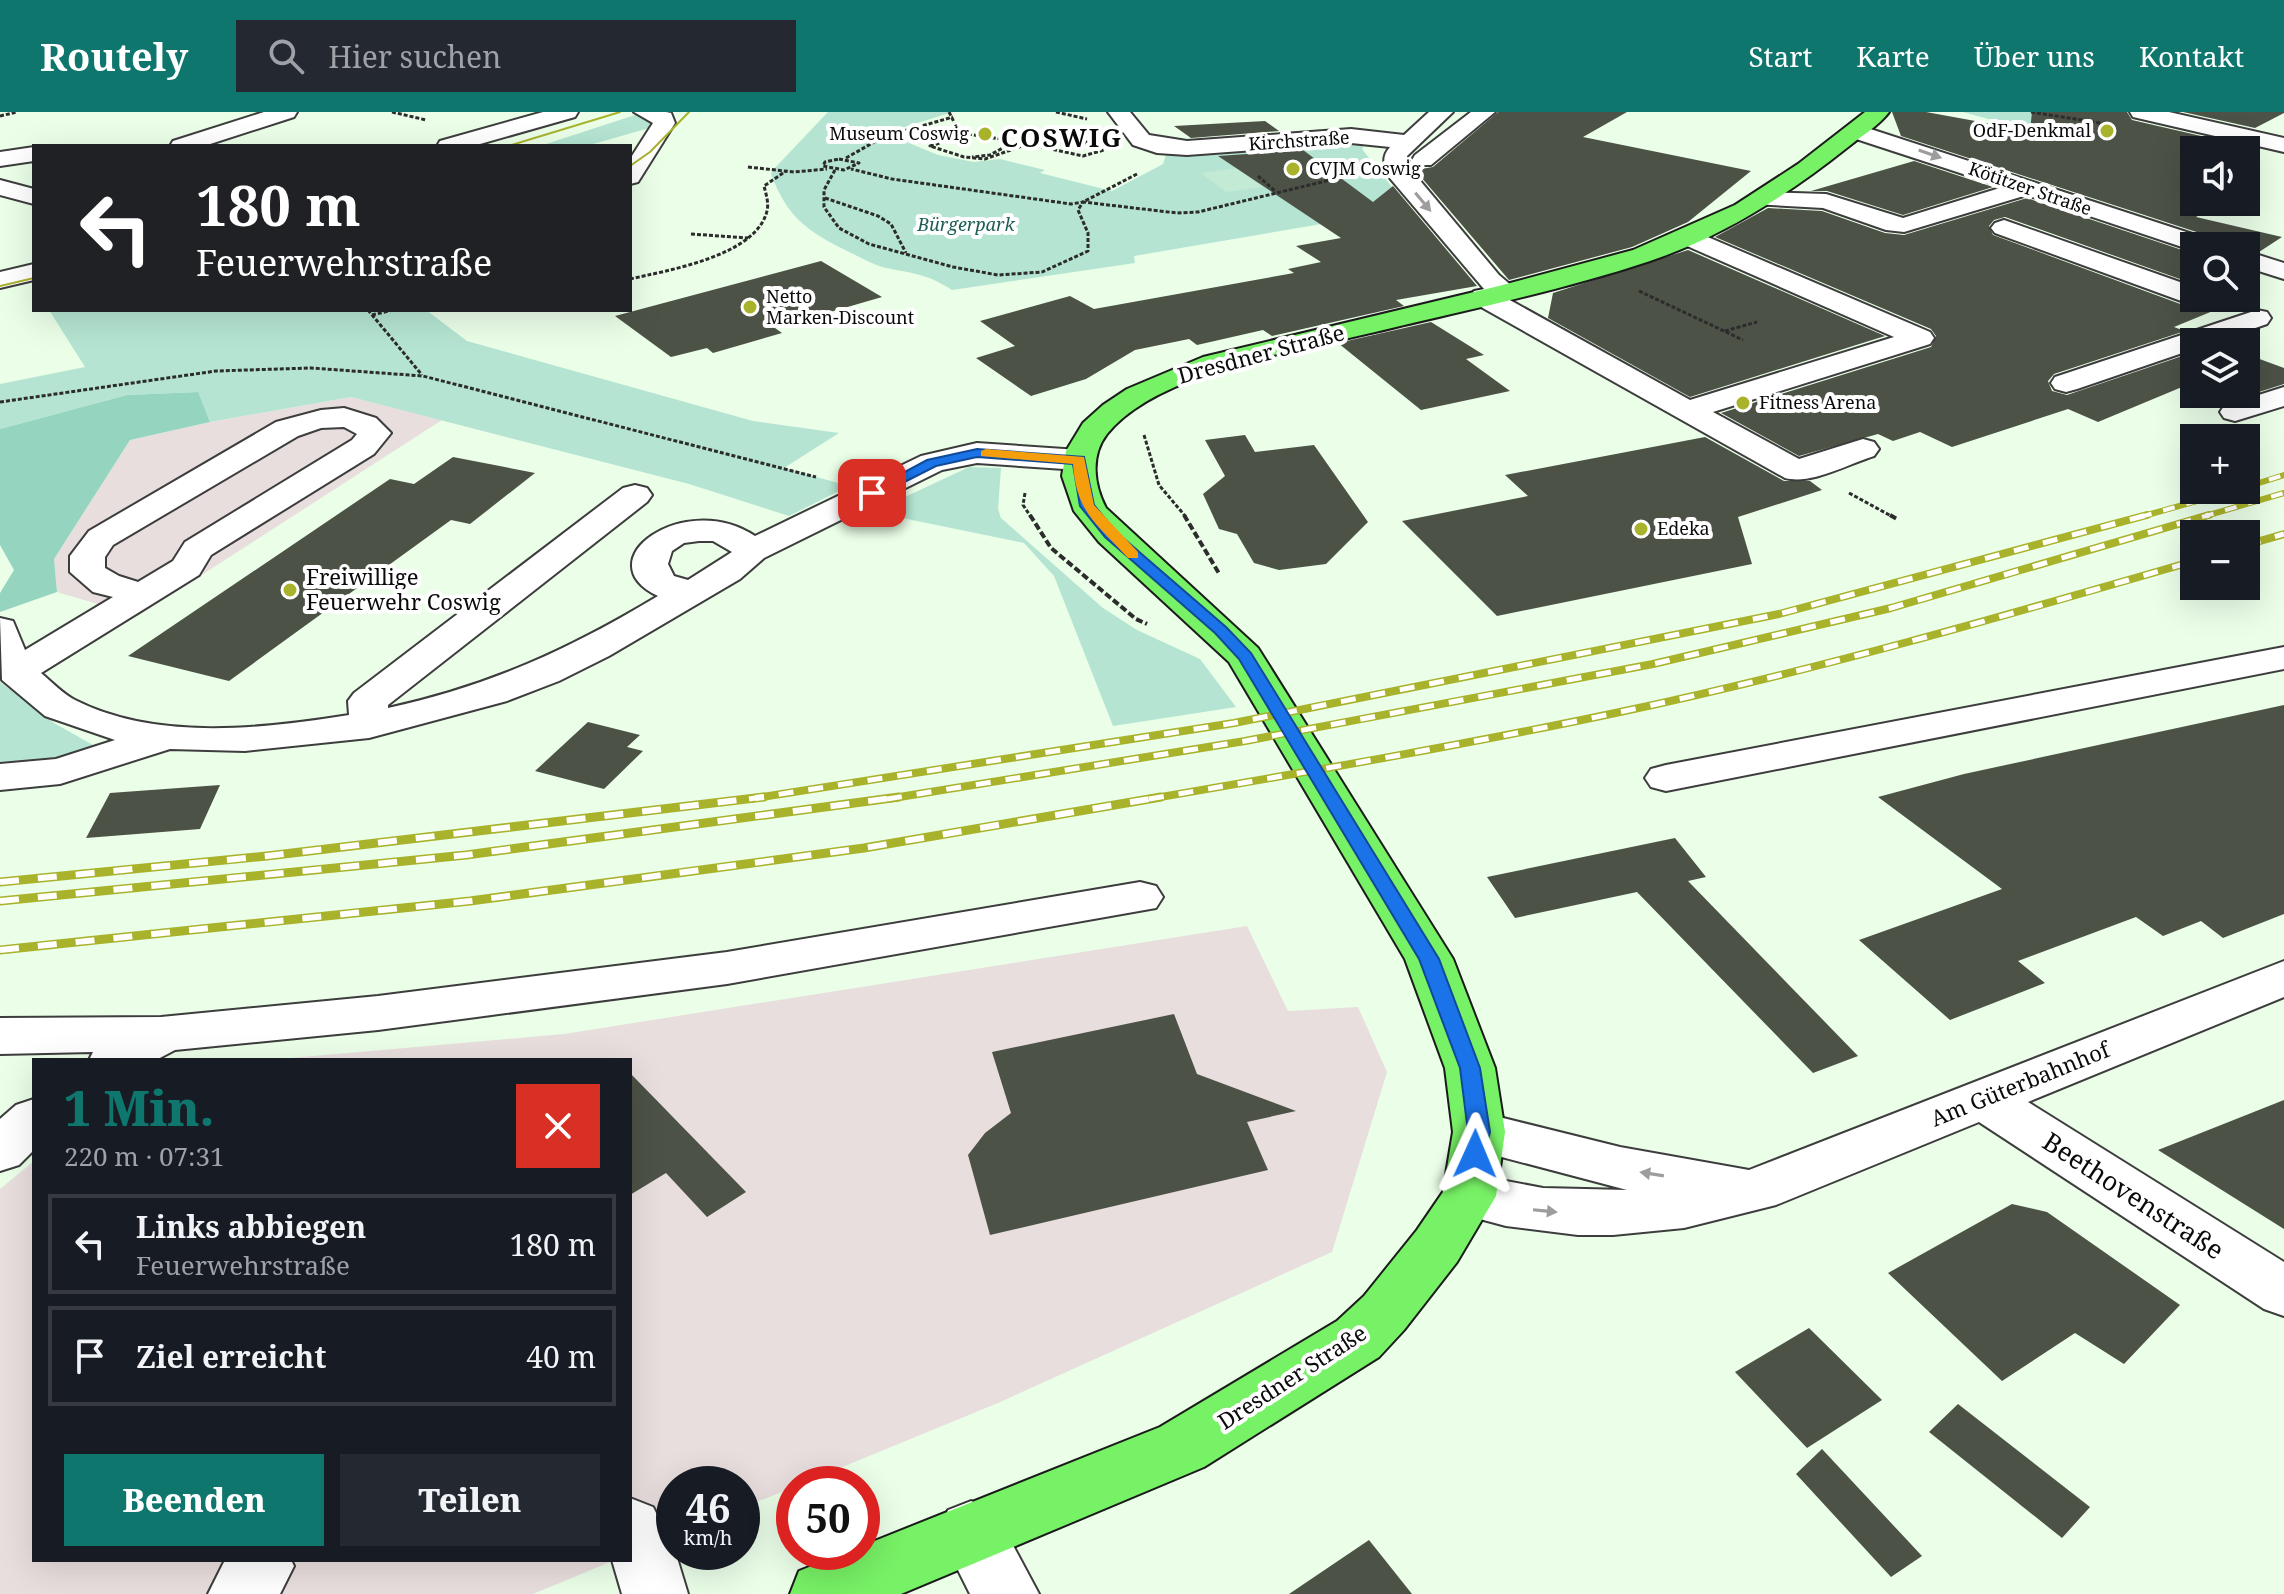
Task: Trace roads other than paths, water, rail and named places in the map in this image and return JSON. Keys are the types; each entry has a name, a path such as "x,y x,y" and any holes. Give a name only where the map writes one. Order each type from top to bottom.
{"main road":[{"name":"Dresdner Straße","path":"823,1594 1182,1447 1358,1339 1384,1313 1437,1246 1469,1196 1479,1132 1470,1068 1429,959 1245,656 1221,630 1110,534 1087,506 1079,460 1086,440 1113,410 1168,379 1213,363 1594,268 1687,237 1762,199 1878,112"}],"street":[{"path":"187,144 286,112"},
{"path":"486,119 510,112"},
{"path":"632,174 664,123 663,118 645,112"},
{"name":"Kirchstraße","path":"1119,112 1149,143 1187,148 1351,136 1407,142"},
{"path":"1442,112 1396,154 1398,171 1490,281 1495,294 1685,411 1796,471 1863,449"},
{"path":"1398,171 1484,112"},
{"path":"2141,112 2284,145"},
{"path":"455,144 562,113"},
{"name":"Kötitzer Straße","path":"1855,131 2180,238"},
{"path":"0,159 31,153"},
{"path":"1762,199 1826,201 1895,225 1904,225 2027,188"},
{"path":"2004,228 2180,291"},
{"path":"1685,411 1920,338 1687,237"},
{"path":"2260,263 2284,271"},
{"path":"0,280 32,272"},
{"path":"2066,383 2284,306"},
{"path":"2240,312 2257,318"},
{"path":"2235,412 2284,396"},
{"path":"16,672 143,595 187,568 197,549 363,447 375,433 365,422 344,417 316,419 287,429 101,538 87,556 88,572 106,584 143,595"},
{"path":"0,629 16,672 47,700 102,725 167,737 256,739 369,726 506,687 597,649 742,563 752,551 932,463 977,453 1079,460"},
{"path":"369,726 368,701 635,495"},
{"path":"692,591 665,587 655,578 649,560 653,548 666,538 688,531 714,531 734,535 752,551"},
{"path":"1666,778 2284,658"},
{"path":"0,777 60,771 167,737"},
{"path":"0,1036 166,1033 378,1013 727,968 1140,897"},
{"name":"Am Güterbahnhof","path":"1469,1196 1516,1208 1596,1216 1702,1205 1757,1190 2284,978"},
{"path":"118,1058 166,1033"},
{"name":"Beethovenstraße","path":"1983,1099 2284,1292"},
{"path":"0,1150 32,1121"},
{"path":"1479,1132 1620,1168 1757,1190"},
{"path":"632,1532 642,1549 655,1594"},
{"path":"971,1532 1006,1594"},
{"path":"241,1594 261,1566 259,1562"}],"tram line":[{"path":"515,144 620,112"},
{"path":"632,165 650,152 689,112"},
{"path":"0,286 32,278"}],"railway":[{"path":"2260,483 2284,475"},
{"path":"2202,517 2284,493"},
{"path":"2140,517 2186,504"},
{"path":"755,798 1234,723 1779,614 2147,515"},
{"path":"887,799 1245,741 1653,664 1891,608 2209,515"},
{"path":"2260,541 2284,534"},
{"path":"1149,799 1444,747 1693,696 1908,642 2180,565"},
{"path":"755,798 764,797"},
{"path":"0,901 466,855 899,797"},
{"path":"0,950 470,901 864,848 1161,797"},
{"path":"0,882 267,856 755,798"},
{"path":"749,799 755,798"}],"place":[{"name":"OdF-Denkmal","path":"2107,131"},
{"name":"Museum Coswig","path":"985,134"},
{"name":"CVJM Coswig","path":"1293,169"},
{"name":"Netto Marken-Discount","path":"750,307"},
{"name":"Fitness Arena","path":"1743,403"},
{"name":"Edeka","path":"1641,529"},
{"name":"Freiwillige Feuerwehr Coswig","path":"290,590"}],"district":[{"name":"COSWIG","path":"1062,138"}],"park label":[{"name":"Bürgerpark","path":"966,225"}]}
